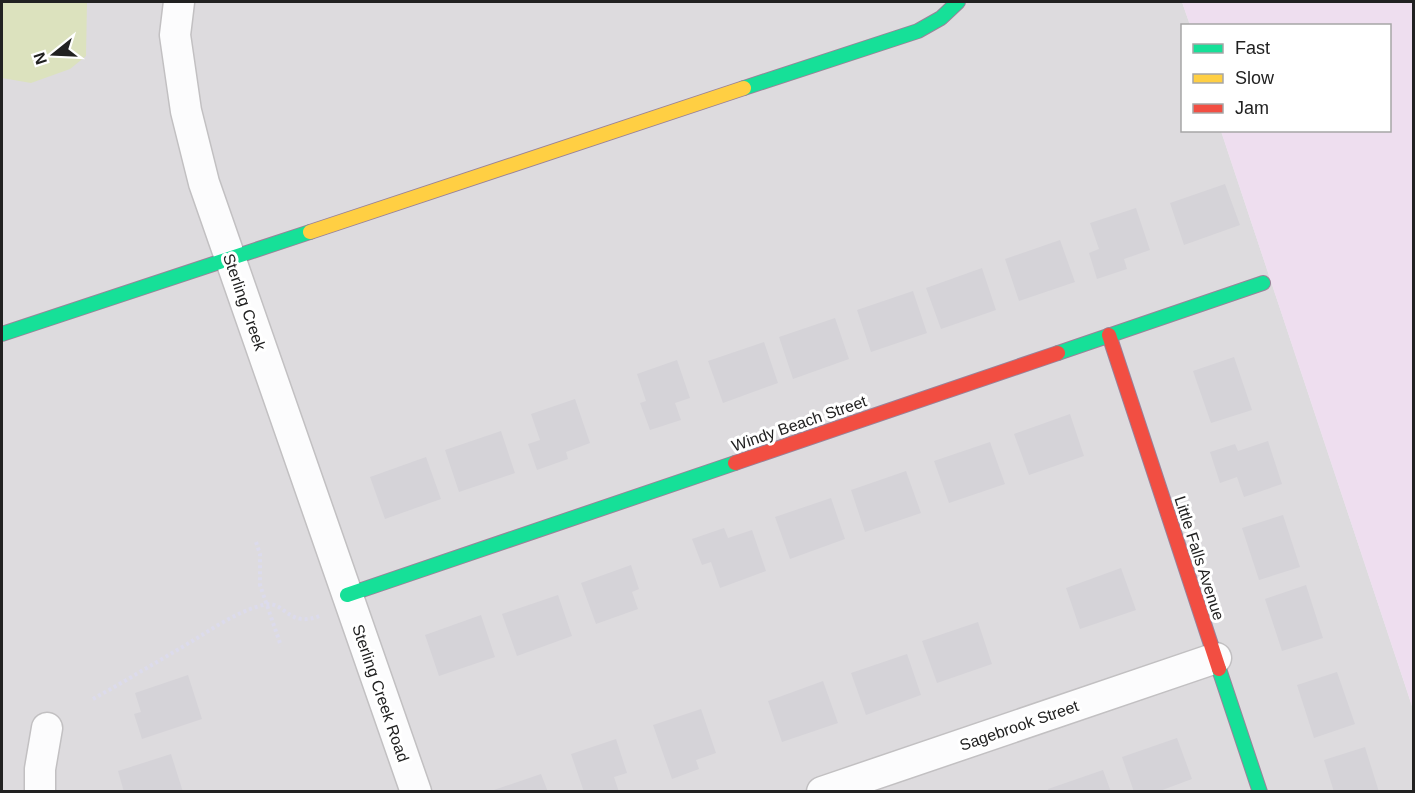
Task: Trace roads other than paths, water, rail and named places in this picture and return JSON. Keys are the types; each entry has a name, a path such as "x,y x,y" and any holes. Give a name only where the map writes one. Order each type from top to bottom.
{"street":[{"name":"Sterling Creek","path":"179,2 175,35 186,111 204,183 347,595"},
{"path":"2,334 918,31 941,18 957,2"},
{"name":"Windy Beach Street","path":"347,595 1263,283"},
{"name":"Little Falls Avenue","path":"1110,334 1260,792"},
{"name":"Sterling Creek Road","path":"347,595 416,792"},
{"name":"Sagebrook Street","path":"822,792 1216,658"},
{"path":"40,792 40,769 47,728"}]}
